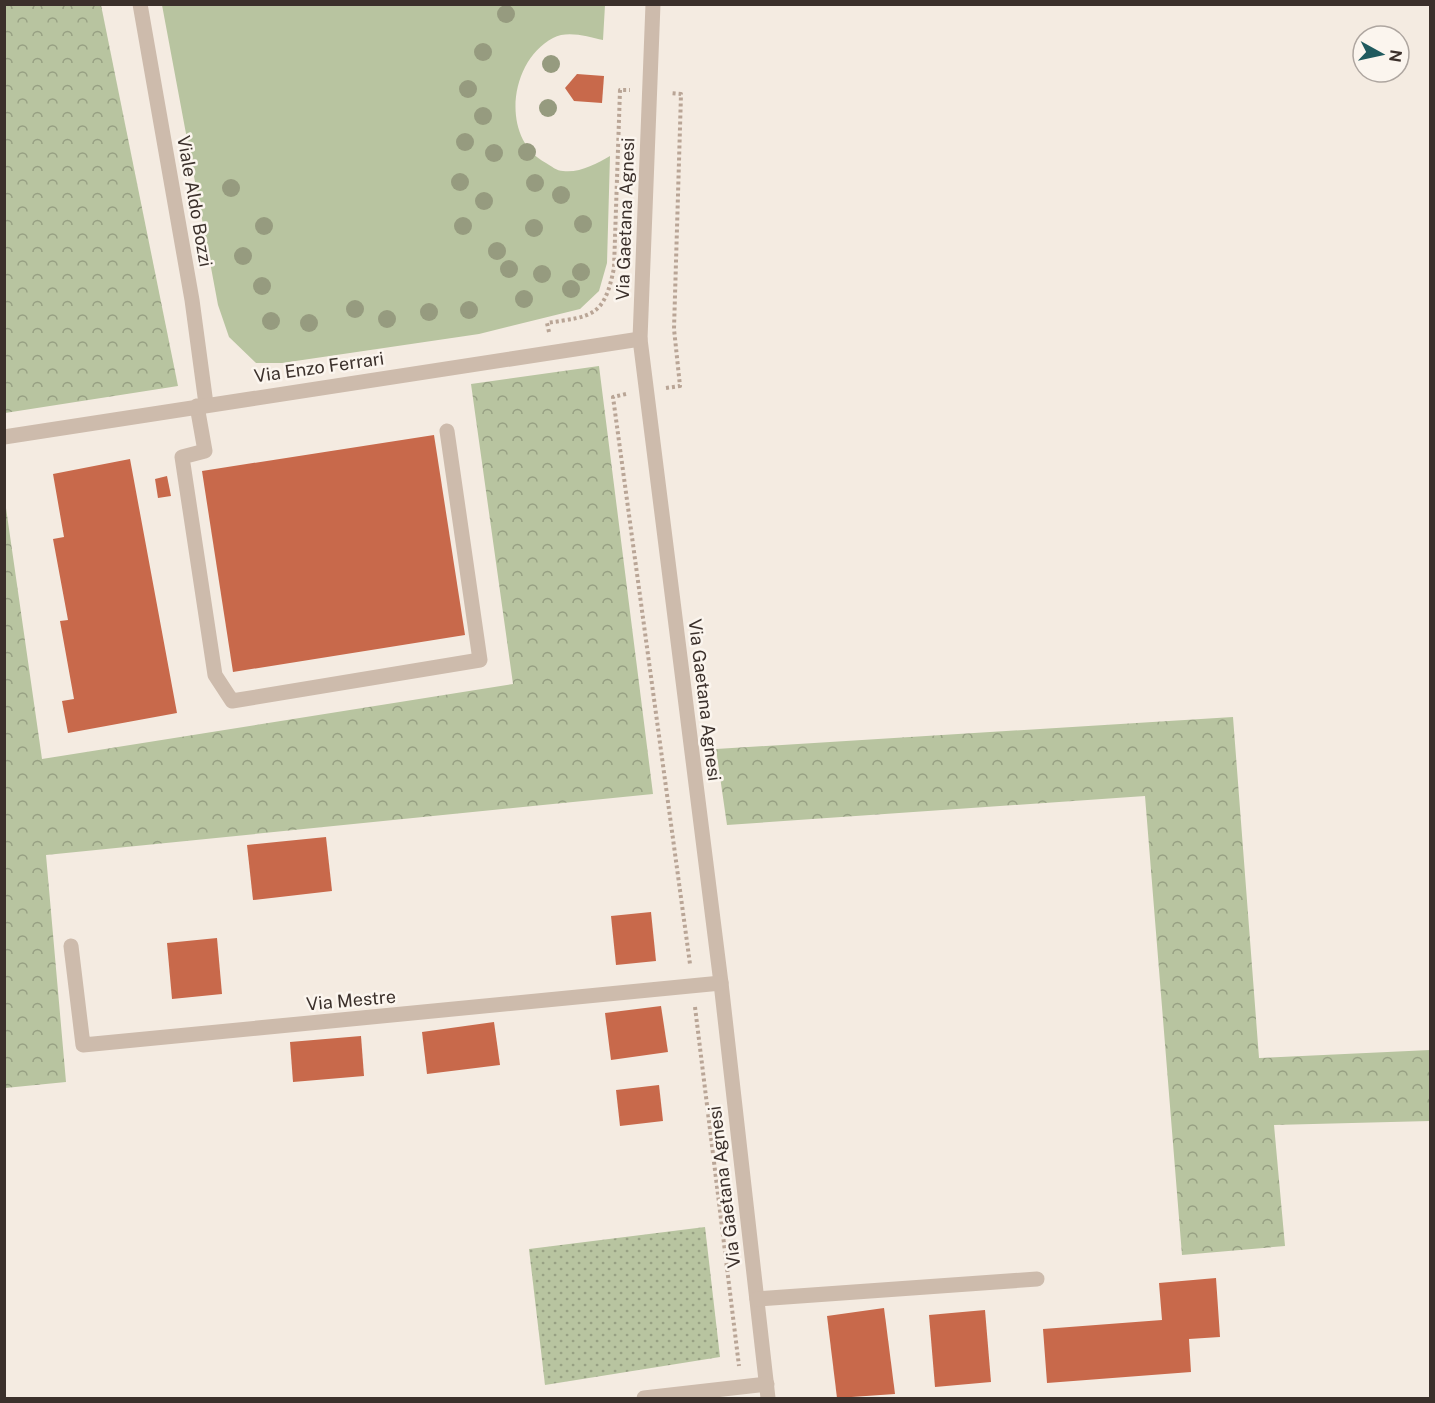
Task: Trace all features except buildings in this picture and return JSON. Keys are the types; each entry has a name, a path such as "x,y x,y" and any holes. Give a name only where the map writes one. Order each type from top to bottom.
{"street":[{"name":"Viale Aldo Bozzi","path":"140,4 192,300 205,451 182,457 215,675 232,701 480,660 447,431"},
{"name":"Via Gaetana Agnesi","path":"653,4 640,339 721,983 768,1391"},
{"name":"Via Enzo Ferrari","path":"4,437 640,339"},
{"name":"Via Mestre","path":"71,946 83,1045 721,983"},
{"path":"757,1299 1036,1278"},
{"path":"644,1398 768,1391"}],"path":[{"path":"551,352 548,323 588,317 608,297 614,268 620,90"}],"green space":[{"path":"5,4 101,5 178,386 5,413"},
{"path":"162,5 605,5 603,40 571,34 553,38 538,49 527,64 519,81 516,100 516,119 522,137 531,152 554,168 561,171 576,171 610,156 607,263 599,291 580,309 479,334 282,363 256,363 229,337 218,305"},
{"path":"599,366 653,794 46,855 66,1082 5,1088 5,501 42,759 513,684 471,384"},
{"path":"1233,717 1259,1058 1430,1050 1430,1121 1274,1125 1285,1246 1182,1255 1145,796 727,825 716,749"},
{"path":"705,1227 720,1357 545,1385 529,1249"}]}
